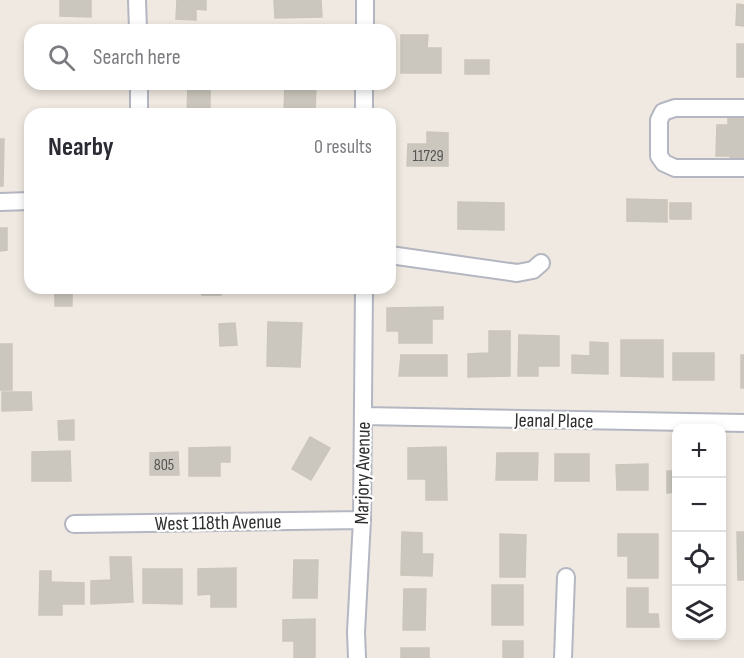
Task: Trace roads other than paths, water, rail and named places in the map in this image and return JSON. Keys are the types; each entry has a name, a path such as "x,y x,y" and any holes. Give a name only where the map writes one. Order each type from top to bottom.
{"street":[{"path":"137,0 138,24"},
{"path":"365,0 365,24"},
{"path":"139,90 139,108"},
{"path":"364,90 364,108"},
{"path":"744,108 675,108 663,112 658,120 659,156 664,163 675,168 744,168"},
{"path":"0,202 24,201"},
{"path":"396,256 517,273 533,270 541,263"},
{"name":"Marjory Avenue","path":"357,658 356,632 362,520 364,294"},
{"name":"Jeanal Place","path":"363,416 744,423"},
{"name":"West 118th Avenue","path":"74,524 362,520"},
{"path":"562,658 566,577"}]}
